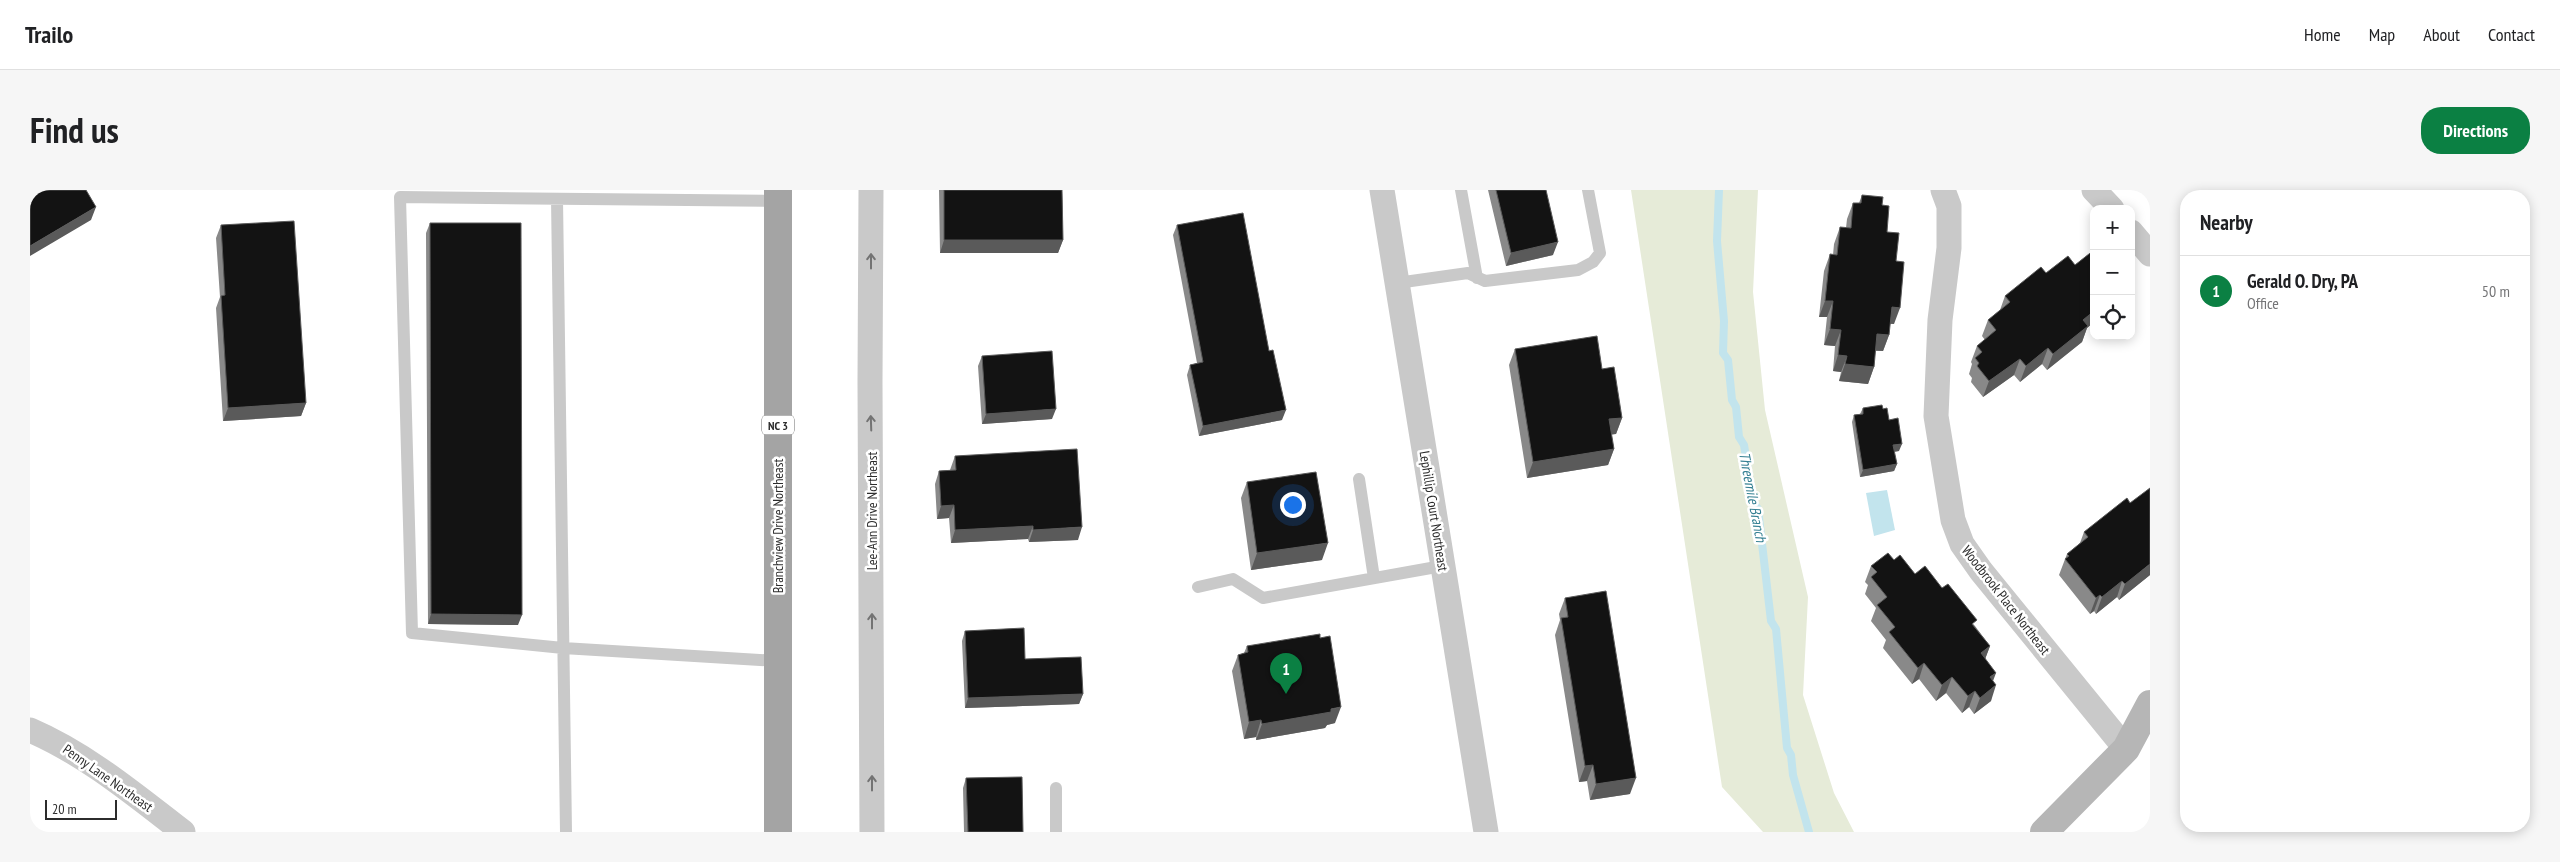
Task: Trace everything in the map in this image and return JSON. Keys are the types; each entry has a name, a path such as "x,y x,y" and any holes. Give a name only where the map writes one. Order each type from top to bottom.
{"main road":[{"name":"Branchview Drive Northeast","path":"778,196 778,832"},
{"path":"2044,832 2138,743 2150,704"}],"street":[{"name":"Lee-Ann Drive Northeast","path":"871,190 872,832"},
{"name":"Lephillip Court Northeast","path":"1382,190 1486,832"},
{"name":"Woodbrook Place Northeast","path":"1943,190 1949,206 1949,248 1940,320 1936,416 1953,520 1962,544 1981,570 2138,743"},
{"path":"2094,190 2108,205"},
{"path":"2135,237 2150,254"},
{"name":"Penny Lane Northeast","path":"30,730 60,745 134,794 183,832"}],"lane":[{"path":"1461,190 1477,278"},
{"path":"1397,283 1468,273 1485,281 1568,271 1594,262 1600,252 1588,190"},
{"path":"778,196 557,199 400,197 412,633 564,648 778,661"},
{"path":"557,199 566,832"},
{"path":"1359,479 1374,578"},
{"path":"1198,587 1233,579 1263,598 1442,566"},
{"path":"1056,788 1056,832"}],"green space":[{"path":"1631,190 1758,190 1753,292 1765,410 1808,597 1803,695 1834,793 1854,832 1763,832 1722,787"}],"water":[{"path":"1887,490 1895,530 1874,536 1866,493"}],"building":[{"path":"30,190 86,190 96,207 30,246"},
{"path":"944,190 1062,190 1063,240 944,240"},
{"path":"1496,190 1546,190 1558,242 1511,253"},
{"path":"1862,195 1883,197 1882,205 1889,206 1887,232 1899,233 1896,261 1904,262 1900,308 1892,307 1889,335 1877,334 1874,367 1845,364 1847,356 1838,355 1841,330 1830,329 1833,301 1825,301 1830,254 1837,255 1840,227 1851,228 1853,203 1861,203"},
{"path":"1243,213 1269,351 1273,350 1286,410 1203,426 1190,365 1203,362 1177,225"},
{"path":"294,221 306,403 228,408 221,296 225,295 221,225"},
{"path":"430,223 521,223 522,615 431,614"},
{"path":"2090,253 2090,314 2083,320 2088,326 2053,354 2048,348 2026,366 2020,359 1989,381 1977,366 1979,363 1975,358 1982,352 1977,346 1996,330 1988,320 2010,302 2005,296 2041,267 2046,273 2068,256 2075,265"},
{"path":"1597,336 1602,369 1614,367 1622,418 1609,419 1614,449 1533,462 1515,349"},
{"path":"1052,351 1056,409 986,414 982,356"},
{"path":"1882,405 1883,409 1887,408 1889,420 1898,418 1902,444 1893,445 1897,464 1863,470 1854,415 1863,414 1863,408"},
{"path":"1077,449 1082,527 1033,530 1033,526 955,530 954,505 941,506 939,471 956,470 955,456"},
{"path":"1316,472 1328,543 1257,553 1247,482"},
{"path":"2150,488 2150,564 2125,584 2122,581 2102,597 2100,595 2096,598 2065,559 2069,556 2067,554 2088,537 2084,532 2127,498 2130,503"},
{"path":"1888,553 1894,560 1900,555 1915,574 1925,566 1942,588 1948,584 1977,620 1972,624 1990,646 1981,653 1996,673 1990,677 1996,685 1980,698 1975,691 1968,696 1952,677 1942,685 1924,663 1918,668 1889,632 1895,627 1877,605 1887,597 1871,577 1877,572 1871,566"},
{"path":"1606,591 1636,778 1596,784 1593,765 1585,766 1561,618 1568,617 1565,598"},
{"path":"1024,628 1025,659 1081,657 1083,694 968,698 965,631"},
{"path":"1320,634 1320,638 1330,636 1341,707 1331,709 1331,712 1262,724 1261,720 1249,722 1238,655 1248,652 1247,646"},
{"path":"1022,777 1023,832 968,832 966,778"}],"waterway":[{"name":"Threemile Branch","path":"1719,190 1717,241 1724,321 1723,353 1728,360 1732,400 1736,407 1739,437 1744,445 1753,501 1758,509 1771,621 1776,629 1787,748 1791,755 1793,775 1809,832"}],"place":[{"name":"Gerald O. Dry, PA","path":"1286,694"}]}
